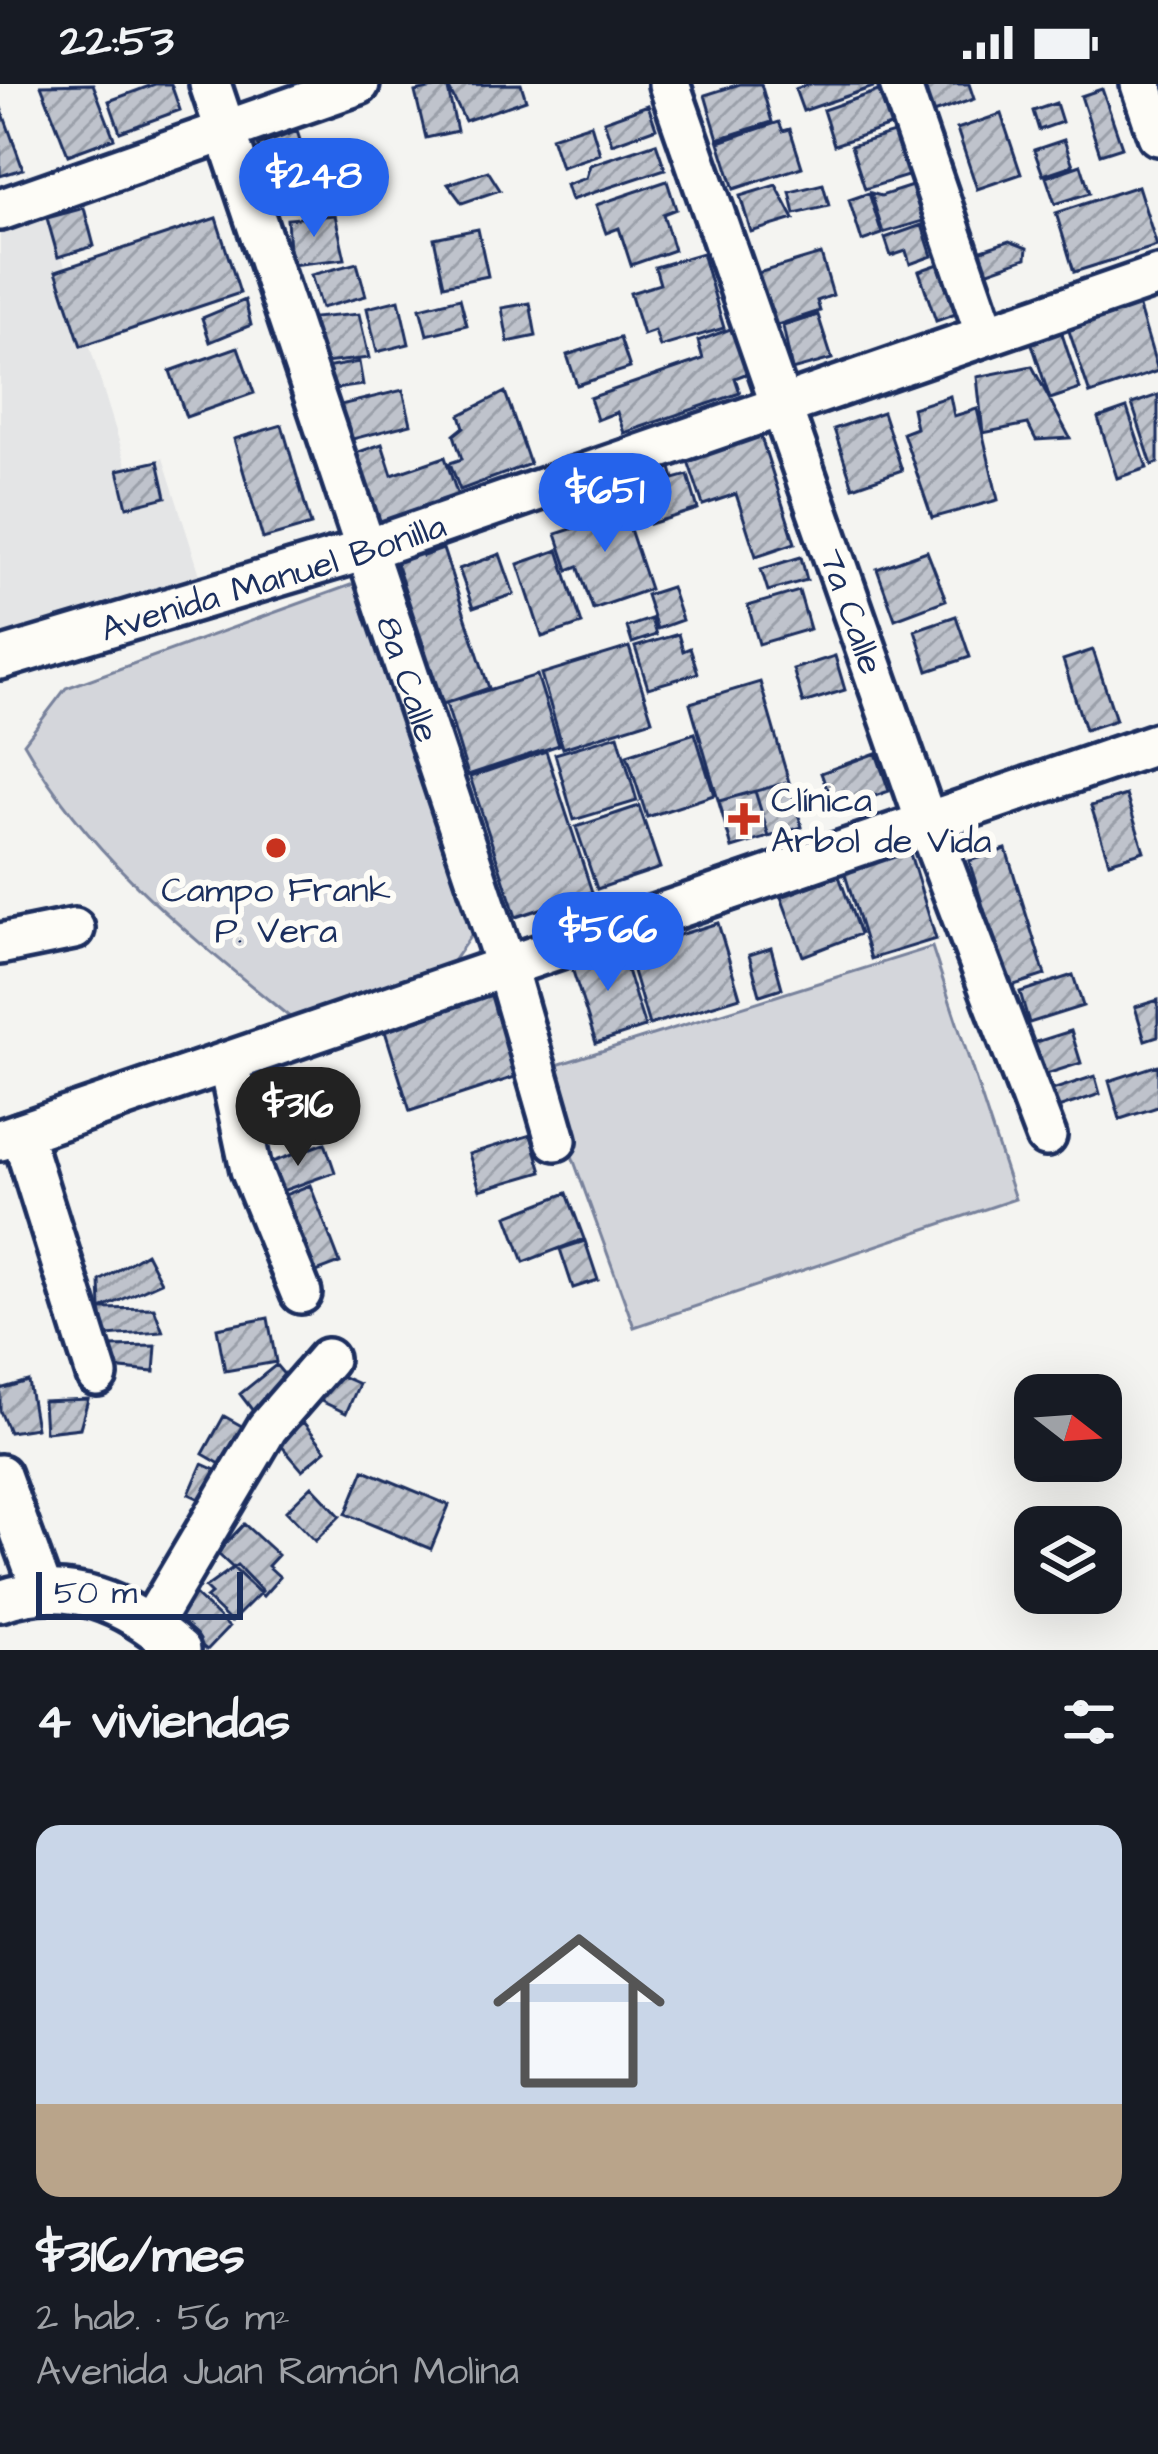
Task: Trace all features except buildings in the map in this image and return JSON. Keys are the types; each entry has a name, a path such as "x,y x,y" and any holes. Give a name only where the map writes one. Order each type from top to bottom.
{"street":[{"name":"8a Calle","path":"210,84 507,970 556,1140"},
{"path":"0,210 359,84"},
{"name":"7a Calle","path":"669,84 926,821 1046,1136"},
{"path":"900,84 986,335"},
{"path":"1141,84 1158,136"},
{"name":"Avenida Manuel Bonilla","path":"0,659 365,550 1158,276"},
{"path":"97,1376 10,1137 1158,743"},
{"path":"0,944 74,929"},
{"path":"228,1062 250,1170 301,1293"},
{"path":"0,1600 40,1587 90,1595 165,1637 266,1428 327,1359"},
{"path":"0,1475 40,1587"}],"shaded area":[{"path":"50,217 127,467 163,458 202,581 0,648 0,234"},
{"name":"Campo Frank P. Vera","path":"359,582 478,925 451,964 292,1019 144,893 79,823 24,743 66,688"},
{"path":"932,947 1015,1199 634,1327 541,1070"}],"place":[{"name":"Clínica Arbol de Vida","path":"744,819"},
{"name":"Campo Frank P. Vera","path":"276,848"}]}
